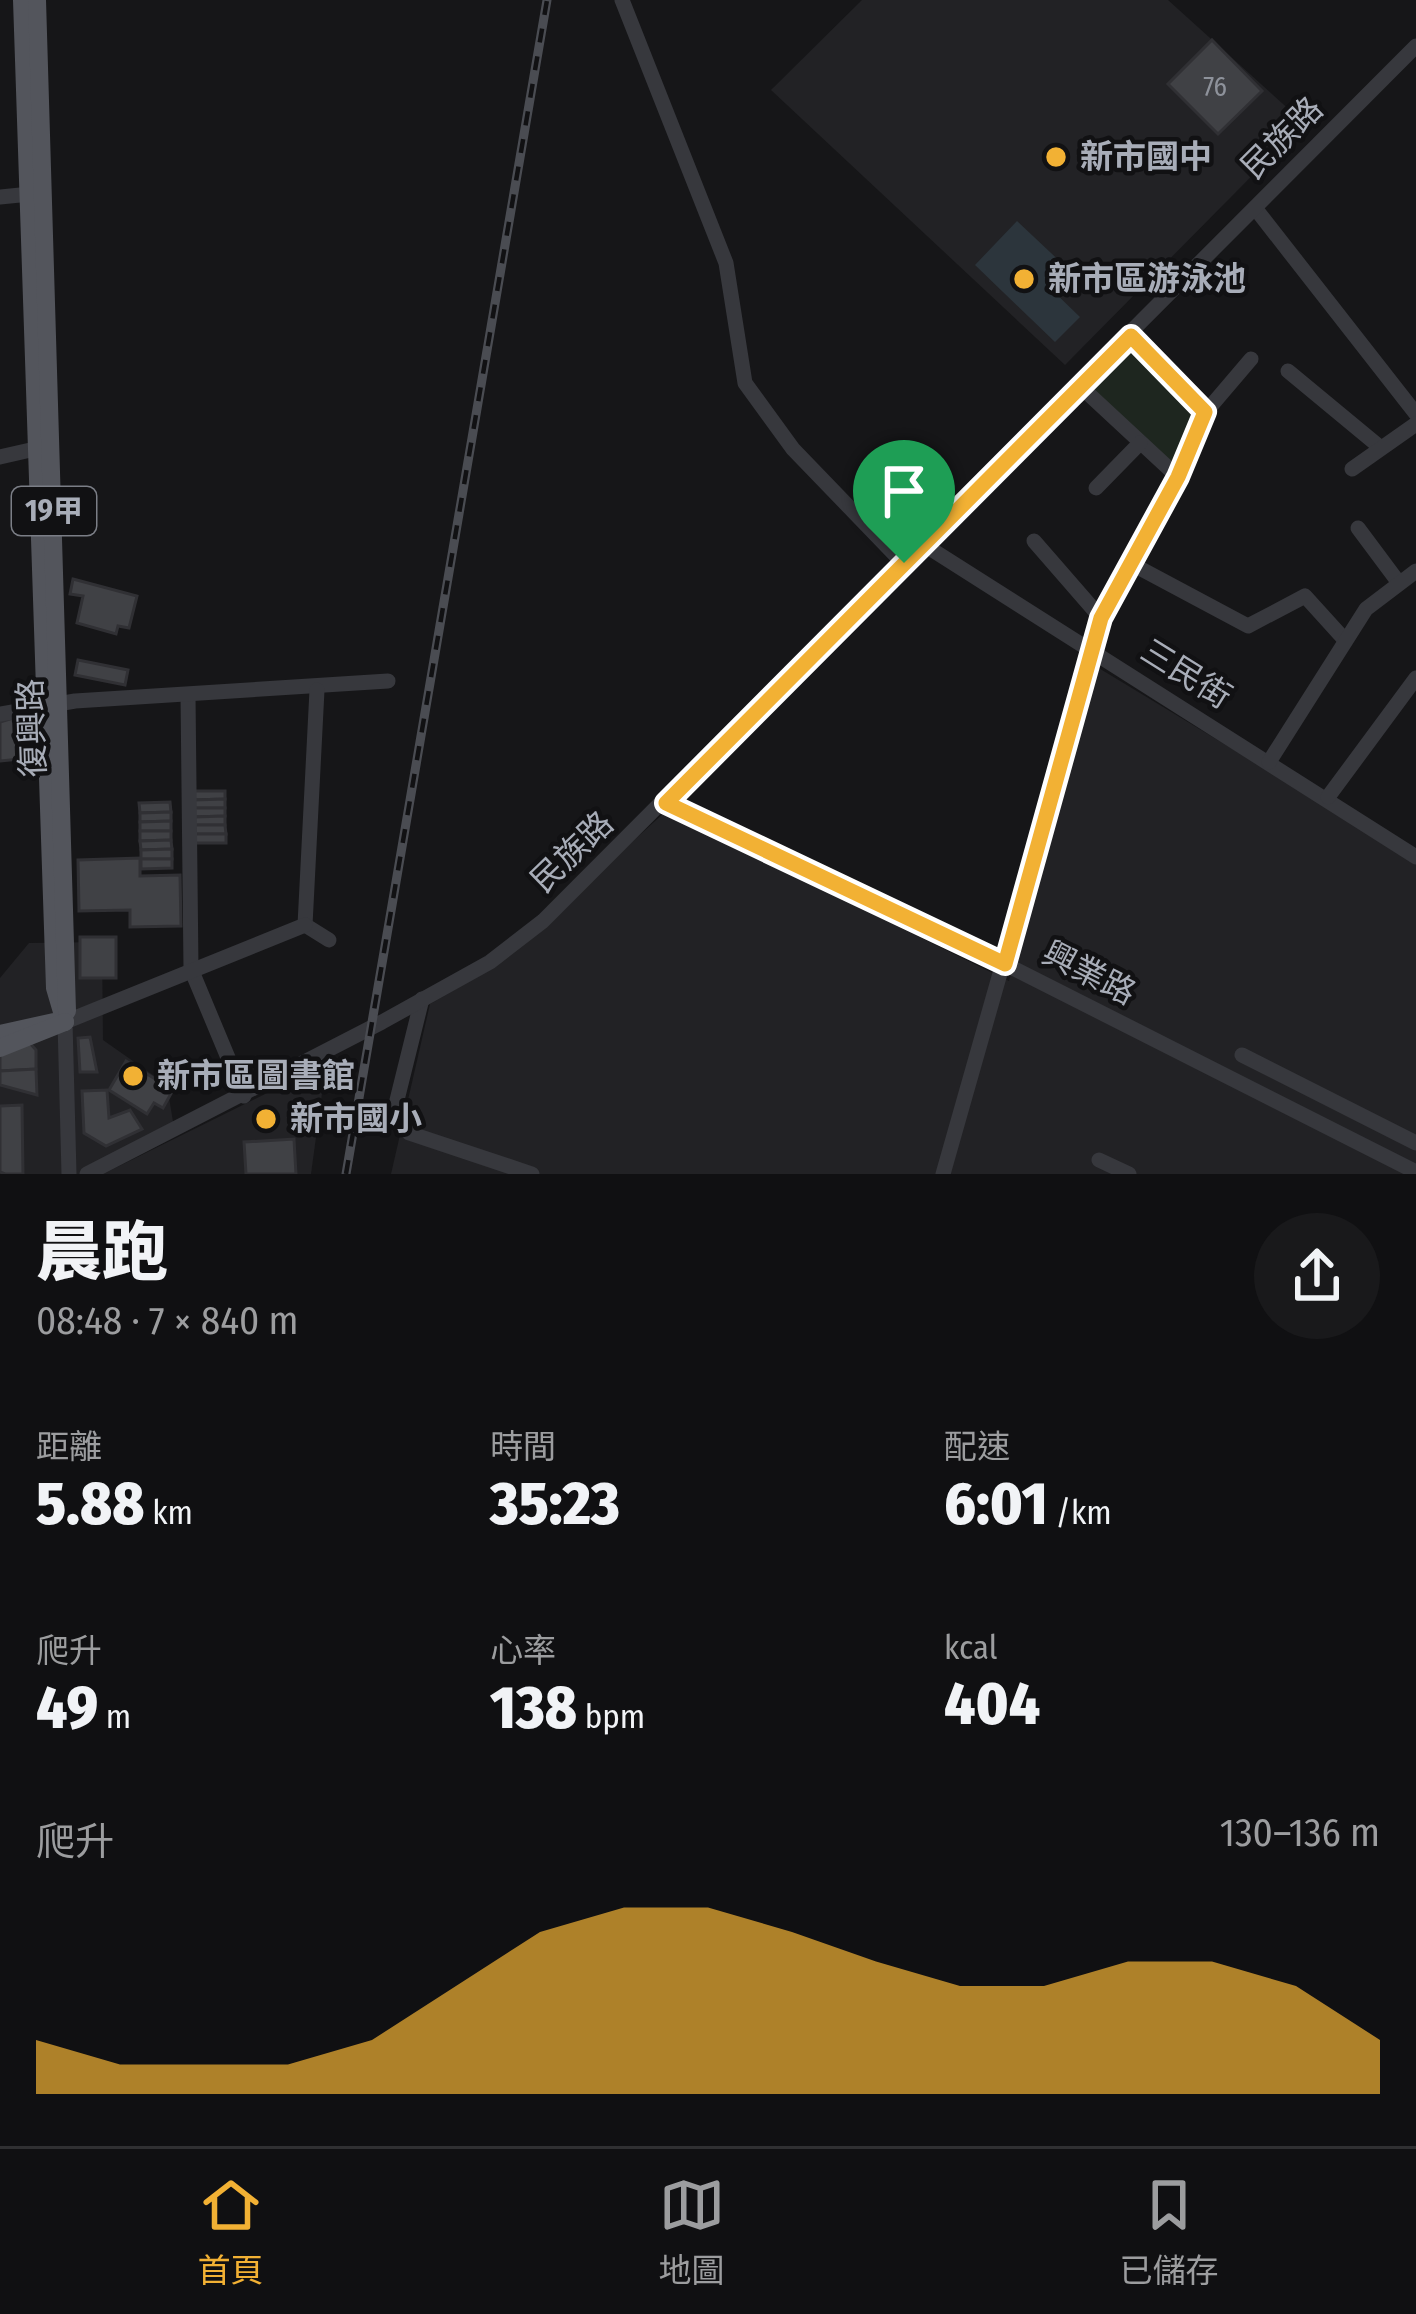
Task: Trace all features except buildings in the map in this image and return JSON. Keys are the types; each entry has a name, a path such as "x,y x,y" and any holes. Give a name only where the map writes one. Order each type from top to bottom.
{"main road":[{"name":"復興路","path":"22,0 36,193"},
{"name":"復興路","path":"37,0 36,193 54,703 70,987 65,1022"},
{"path":"0,1034 65,1022"},
{"path":"0,1048 65,1022"}],"street":[{"path":"622,0 726,263 745,382 794,449 904,563"},
{"name":"民族路","path":"87,1174 244,1096 490,962 543,921 666,803 1416,46"},
{"path":"0,197 36,193"},
{"path":"1255,208 1416,414"},
{"path":"1131,336 1205,412"},
{"path":"944,1174 1101,618 1178,477 1205,412 1250,359"},
{"path":"1288,371 1381,448"},
{"path":"1080,386 1178,477"},
{"path":"1352,469 1416,424"},
{"path":"1096,488 1140,443"},
{"path":"0,457 44,447"},
{"path":"1358,528 1399,583"},
{"path":"1034,541 1101,618"},
{"name":"三民街","path":"923,544 1410,853"},
{"path":"1130,562 1248,626 1304,596 1344,639"},
{"path":"1269,762 1366,609 1416,572"},
{"path":"1328,797 1416,678"},
{"path":"0,714 54,703 317,690 388,681"},
{"path":"305,926 317,690"},
{"path":"188,695 191,969 244,1096"},
{"name":"興業路","path":"666,803 1005,964 1416,1172"},
{"path":"1410,853 1416,834"},
{"path":"305,926 329,940"},
{"path":"65,1022 305,926"},
{"path":"422,999 397,1100 399,1124 410,1133 532,1174"},
{"name":"復興路","path":"65,1022 69,1174"},
{"path":"1242,1055 1416,1143"},
{"path":"1099,1160 1129,1174"}],"shaded area":[{"name":"新市國中","path":"862,0 1168,0 1304,123 1065,365 771,90"},
{"name":"新市區游泳池","path":"1017,221 1068,269 1050,288 1080,317 1055,342 975,265"},
{"path":"1119,331 1195,408 1171,466 1077,375"},
{"path":"1097,667 1416,860 1416,1174 391,1174 430,1004 496,966 665,812 1009,981"},
{"path":"102,942 103,1040 167,1085 175,1134 90,1174 0,1174 0,978 29,943"},
{"name":"新市國小","path":"326,1064 311,1174 103,1174"}],"railway":[{"path":"346,1174 547,0"}],"place":[{"name":"新市國中","path":"1056,157"},
{"name":"新市區游泳池","path":"1024,279"},
{"name":"新市區圖書館","path":"133,1076"},
{"name":"新市國小","path":"266,1119"}],"route":[{"path":"1131,336 1205,412 1178,477 1101,618 1005,964 666,803 904,563 1131,336"}]}
